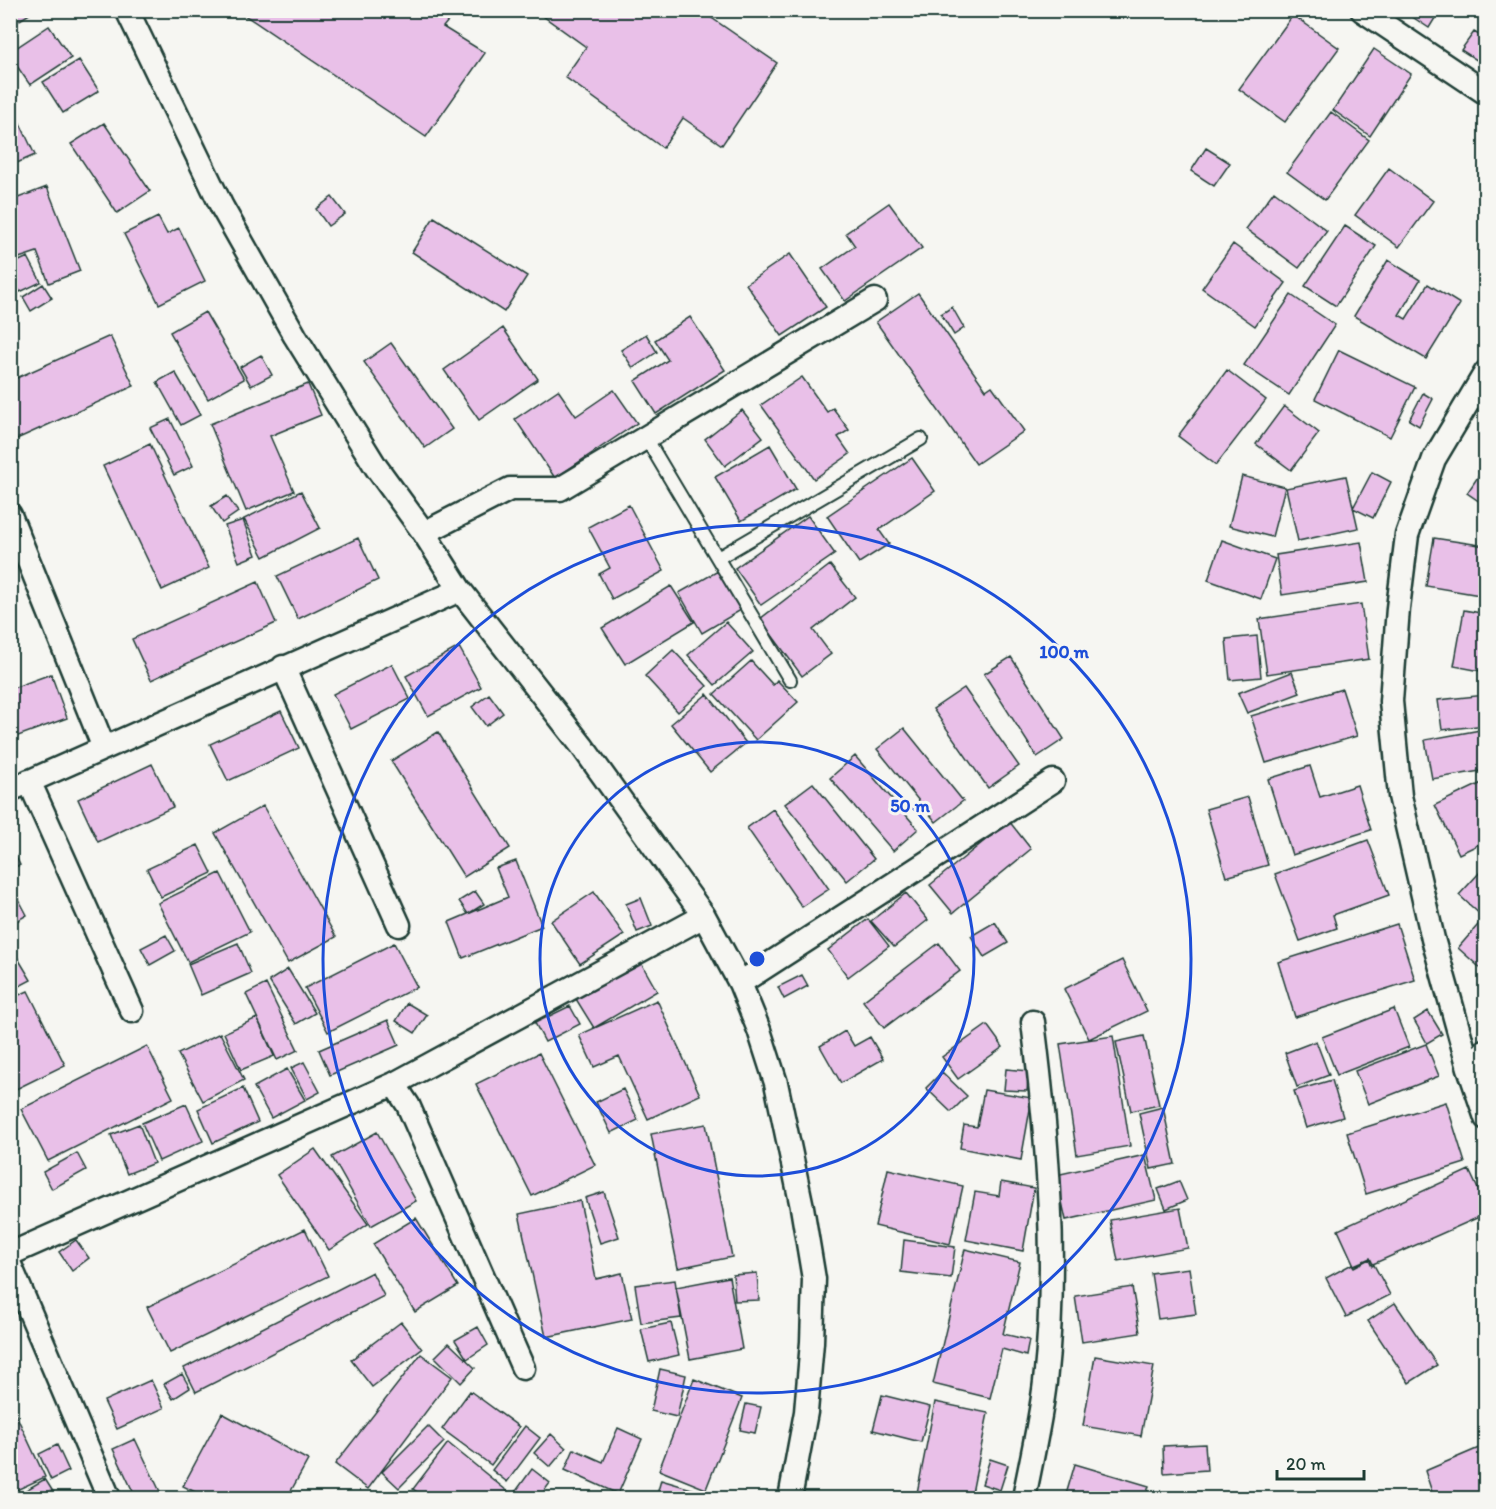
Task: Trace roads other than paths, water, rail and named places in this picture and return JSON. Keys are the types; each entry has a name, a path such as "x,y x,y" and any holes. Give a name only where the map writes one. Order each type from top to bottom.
{"street":[{"path":"127,10 222,207 289,326 376,467 424,533 460,590 582,746 704,916 740,983 759,1030 776,1083 802,1207 814,1279 806,1412 789,1498"},
{"path":"1362,10 1485,93"},
{"path":"424,533 510,489 560,489 875,300"},
{"path":"1485,372 1434,459 1407,536 1398,608 1391,701 1400,796 1433,939 1468,1068 1485,1118"},
{"path":"10,515 104,747"},
{"path":"132,1011 20,785 460,590"},
{"path":"283,667 399,925"},
{"path":"740,983 1053,781"},
{"path":"10,1254 394,1084 704,916"},
{"path":"1023,1498 1045,1383 1052,1255 1046,1124 1033,1022"},
{"path":"1468,1068 1485,1050"},
{"path":"394,1084 408,1105 523,1368"},
{"path":"10,1265 109,1498"}],"lane":[{"path":"646,438 790,680"},
{"path":"718,558 921,439"}]}
